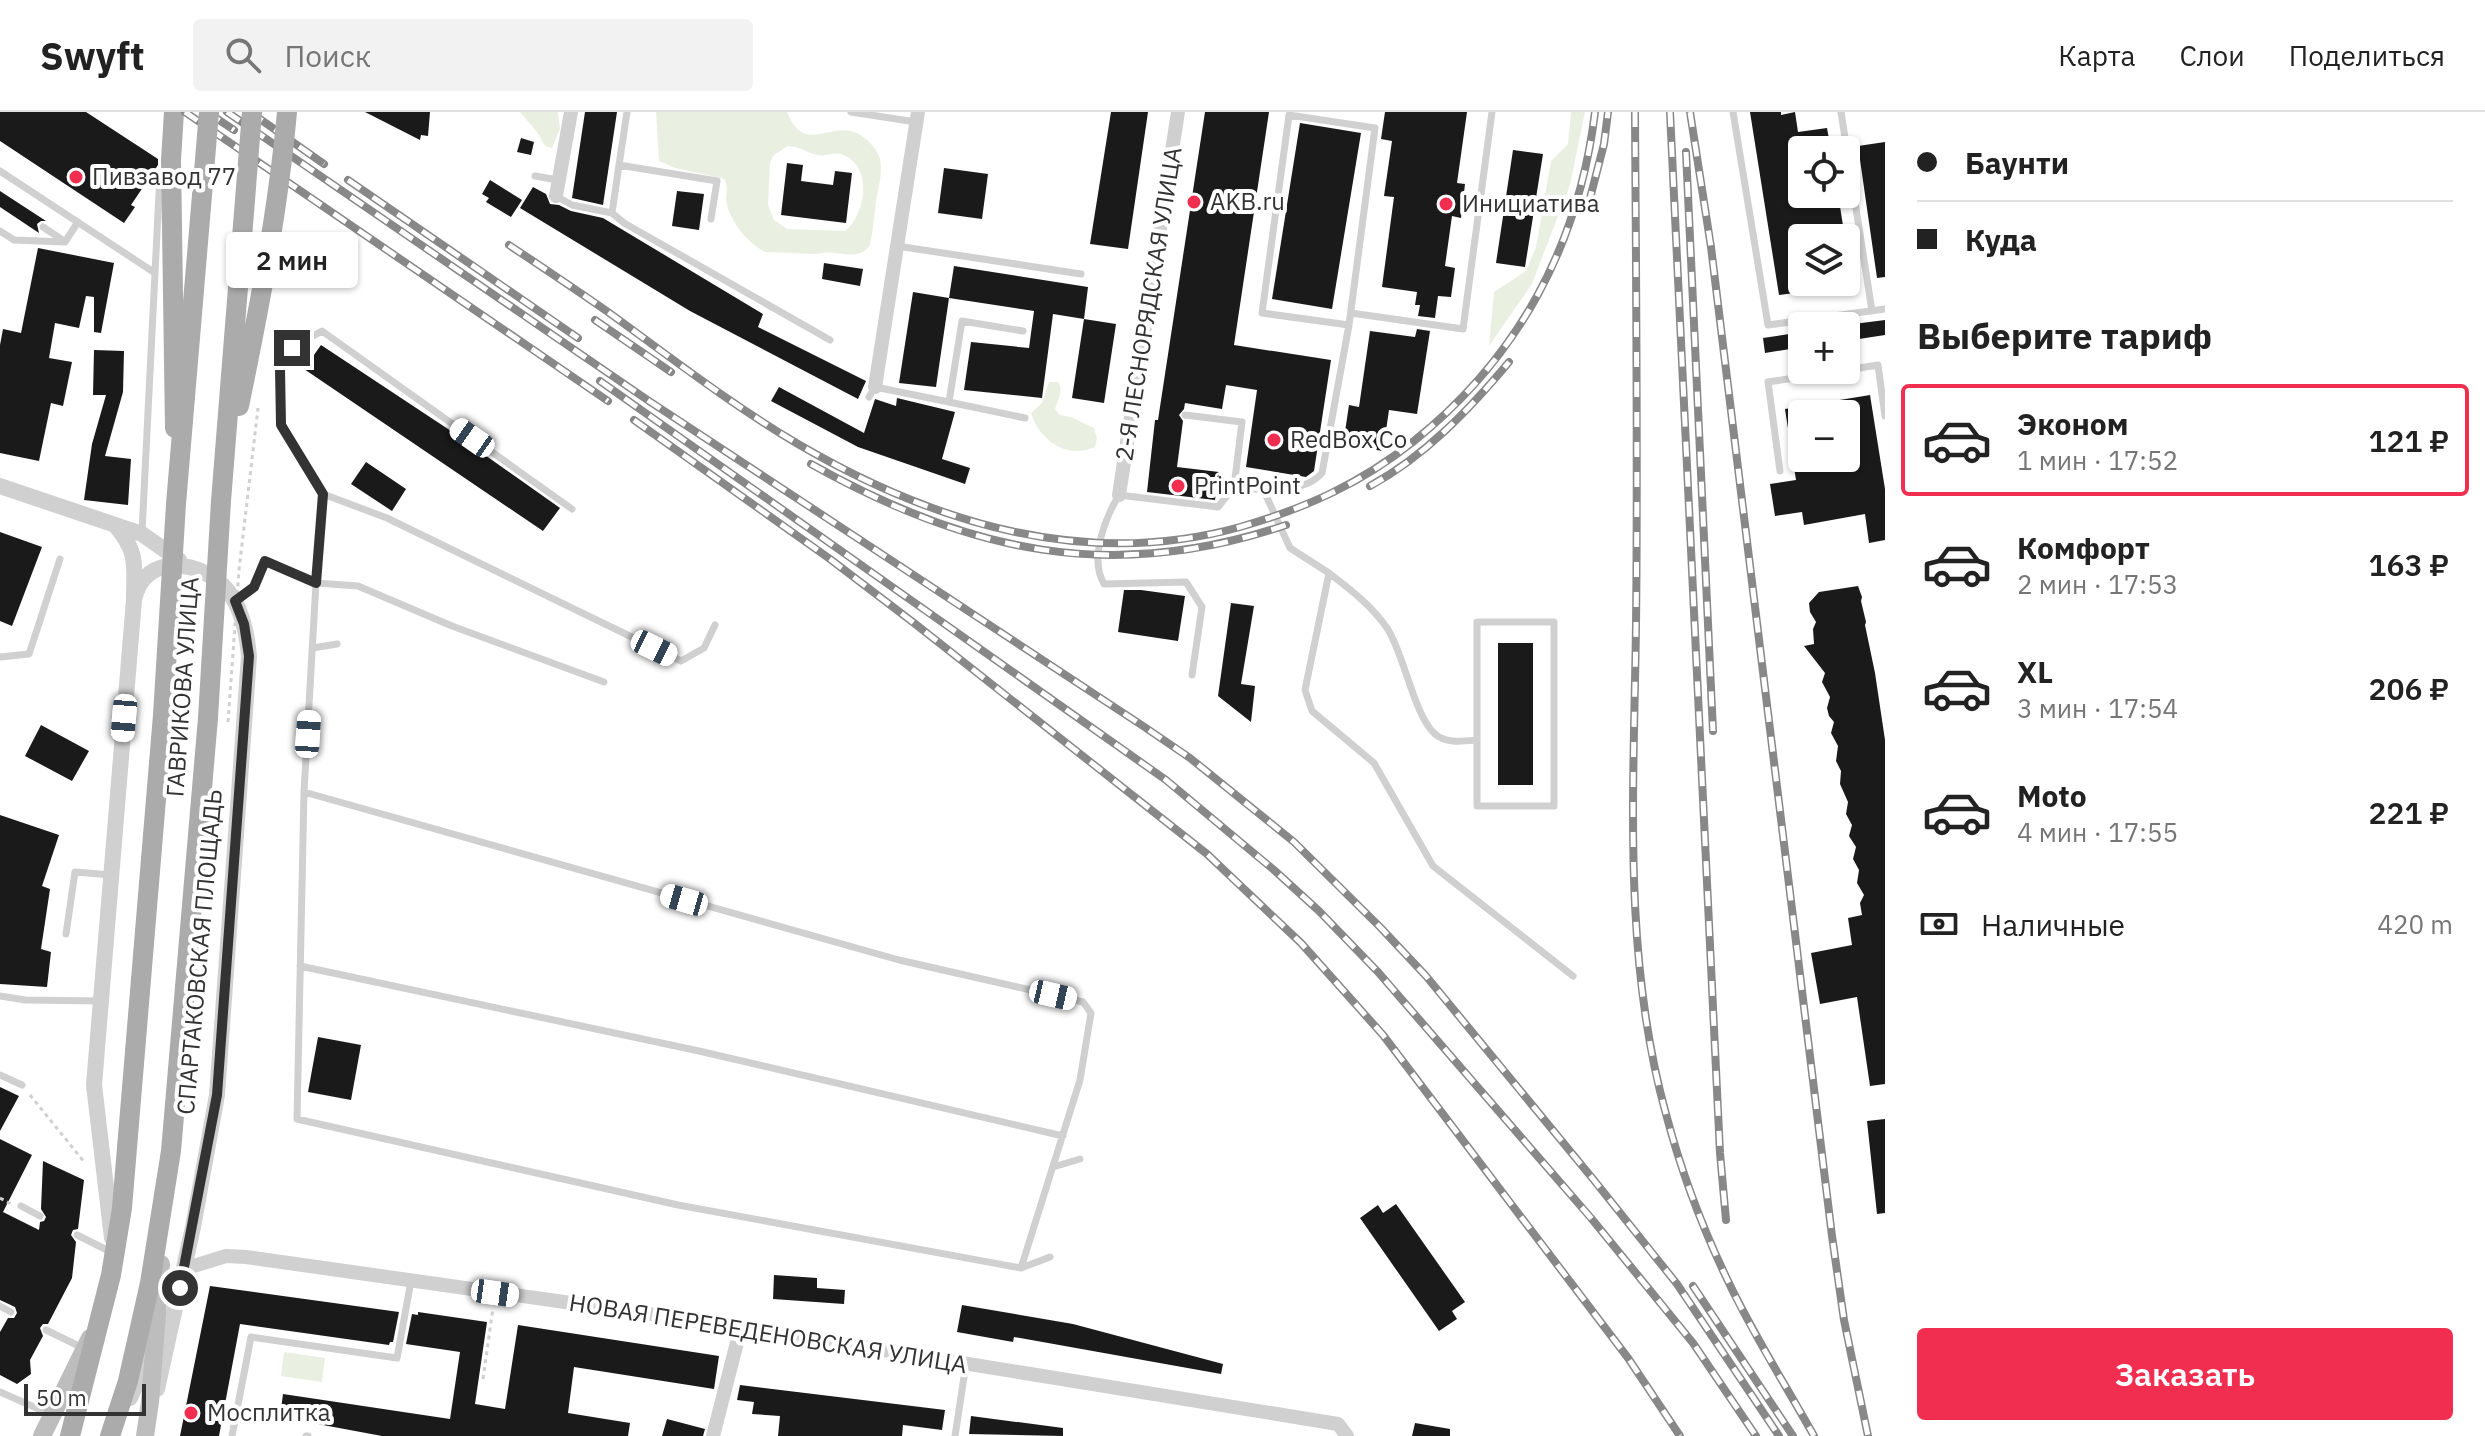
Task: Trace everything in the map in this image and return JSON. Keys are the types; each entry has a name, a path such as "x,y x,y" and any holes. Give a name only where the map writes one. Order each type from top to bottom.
{"main road":[{"path":"174,112 171,160 176,504"},
{"name":"ГАВРИКОВА УЛИЦА","path":"115,1254 128,1149 209,112"},
{"name":"ГАВРИКОВА УЛИЦА","path":"112,1436 128,1381 154,1263 171,1151 218,720 221,501 252,112"},
{"path":"221,501 260,303 281,176 287,112"},
{"path":"146,1436 171,1151"},
{"path":"70,1436 115,1254"},
{"path":"42,1436 102,1314"}],"street":[{"path":"556,196 571,112"},
{"name":"2-Я ЛЕСНОРЯДСКАЯ УЛИЦА","path":"1119,495 1178,112"},
{"path":"872,392 917,117"},
{"path":"0,486 142,534 189,567 214,578 235,601"},
{"path":"115,525 128,540 134,555 134,600 95,1103 115,1254"},
{"path":"134,600 137,585 145,575 158,568 189,567"},
{"name":"СПАРТАКОВСКАЯ ПЛОЩАДЬ","path":"146,1436 212,1133 218,1079 249,656 244,624 235,601"},
{"name":"НОВАЯ ПЕРЕВЕДЕНОВСКАЯ УЛИЦА","path":"184,1269 226,1256 236,1256 741,1327 1338,1424 1347,1436"},
{"path":"112,1436 180,1288"},
{"path":"713,1436 741,1327"}],"lane":[{"path":"612,213 627,112"},
{"path":"851,112 917,117"},
{"path":"1351,313 1463,329 1492,112"},
{"path":"1733,112 1768,325 1885,309"},
{"path":"1841,112 1872,311"},
{"path":"1234,487 1264,491 1300,486 1317,479 1322,473 1349,325 1351,313 1375,128 1289,115 1262,313 1349,325"},
{"path":"619,165 717,181 711,219"},
{"path":"0,171 155,273"},
{"path":"142,534 160,173"},
{"path":"535,176 558,180"},
{"path":"556,196 572,205 612,213 624,223 830,340"},
{"path":"65,242 78,222"},
{"path":"43,227 65,242"},
{"path":"0,231 14,240 65,242"},
{"path":"897,246 1081,274"},
{"path":"949,402 962,321 1023,331"},
{"path":"572,509 322,331 292,348 280,369 281,425 323,494 304,792 297,1119 678,1205 1021,1268 1050,1257"},
{"path":"1860,368 1878,365 1885,416"},
{"path":"1780,471 1768,382 1788,379"},
{"path":"872,392 949,402 1025,418"},
{"path":"1185,415 1242,422 1234,487 1218,507 1119,495 1108,514 1098,556 1100,577 1104,584 1186,582 1202,607 1192,675"},
{"path":"1264,491 1290,548 1364,600 1389,630 1425,720 1436,735 1450,741 1477,740"},
{"path":"323,494 387,518 681,661 704,648 715,625"},
{"path":"0,657 29,654 60,559"},
{"path":"235,601 254,587 265,561 316,583 358,586 452,626 604,682"},
{"path":"1329,573 1305,690 1312,711 1374,763 1433,866 1573,976"},
{"path":"1477,622 1554,622 1554,806 1477,806 1477,740 1477,622"},
{"path":"313,648 337,644"},
{"path":"304,792 899,960 1083,1002 1091,1013 1080,1080 1021,1268"},
{"path":"66,934 75,872 111,875"},
{"path":"300,966 699,1051 1063,1136"},
{"path":"0,996 25,1000 101,1001"},
{"path":"0,1075 22,1085"},
{"path":"1053,1167 1080,1159"},
{"path":"21,1206 40,1216"},
{"path":"77,1235 115,1254"},
{"path":"232,1436 251,1337 397,1358 411,1280"},
{"path":"0,1306 11,1312"},
{"path":"46,1330 84,1349"},
{"path":"955,1436 966,1364"},
{"path":"0,1392 52,1414"}],"path":[{"path":"218,720 261,395"},
{"path":"22,1085 85,1163"},
{"path":"483,1379 491,1322"}],"green space":[{"path":"520,112 558,112 560,129 552,148 545,146"},
{"path":"656,112 787,112 793,124 807,134 841,130 855,132 872,145 881,165 870,245 865,251 853,255 765,252 747,238 733,219 727,205 724,179 675,168 659,161","holes":["792,146 818,155 840,154 853,161 859,170 863,180 861,203 852,224 845,231 787,229 774,220 768,205 770,162 774,155"]},
{"path":"1571,112 1585,112 1570,185 1532,284 1489,346 1494,292 1526,271 1536,247 1551,161 1568,144"},
{"path":"1049,382 1058,382 1060,389 1055,409 1060,415 1094,428 1097,438 1095,447 1074,451 1065,449 1040,432 1031,413 1042,403"},
{"path":"284,1352 325,1358 322,1382 281,1376"}],"building":[{"path":"0,112 86,112 158,159 158,165 131,205 135,207 124,223 0,141"},
{"path":"365,112 430,112 428,136 421,135 420,140"},
{"path":"585,112 617,112 603,205 572,198"},
{"path":"1111,112 1148,112 1128,249 1090,244"},
{"path":"1205,112 1269,112 1234,345 1331,360 1314,471 1306,477 1246,467 1257,390 1226,385 1222,409 1185,403 1179,415 1183,421 1177,467 1219,472 1215,500 1147,492 1155,420 1158,420"},
{"path":"1385,112 1467,112 1457,183 1465,184 1461,218 1452,216 1445,266 1455,268 1451,297 1438,296 1435,318 1418,316 1420,305 1415,305 1417,292 1382,287 1394,197 1384,196 1392,141 1381,139"},
{"path":"1750,112 1781,112 1781,115 1795,112 1798,132 1827,128 1828,136 1788,136 1788,208 1840,208 1843,224 1788,224 1788,294 1779,295"},
{"path":"1300,123 1361,133 1332,309 1272,299"},
{"path":"521,138 534,142 531,155 517,152"},
{"path":"1885,142 1885,277 1877,278 1860,146"},
{"path":"1513,150 1543,154 1525,267 1496,263"},
{"path":"787,163 803,165 801,181 833,185 835,171 852,173 846,223 781,215"},
{"path":"944,168 988,174 982,219 938,213"},
{"path":"490,180 522,200 511,217 486,202 489,198 482,194"},
{"path":"533,187 546,194 550,204 603,218 763,314 758,327 866,381 858,399 690,311 520,208"},
{"path":"0,191 46,221 37,224 39,233 0,207"},
{"path":"677,191 704,194 699,230 672,226"},
{"path":"38,248 114,263 101,333 94,332 94,297 86,296 79,328 55,323 49,358 72,362 63,406 51,403 39,461 0,453 0,345 3,329 21,333"},
{"path":"824,263 863,269 860,286 822,279"},
{"path":"954,266 1088,287 1084,319 1053,314 1042,398 964,390 971,342 1029,348 1034,311 949,298"},
{"path":"913,292 949,298 936,387 899,383"},
{"path":"1084,319 1116,324 1104,403 1072,398"},
{"path":"1885,320 1885,335 1860,339 1860,323"},
{"path":"1417,329 1430,331 1417,414 1389,410 1383,451 1343,445 1349,405 1359,407 1370,331 1415,337"},
{"path":"1788,334 1788,349 1765,353 1763,338"},
{"path":"321,345 560,508 543,531 304,369"},
{"path":"94,350 124,351 123,392 105,456 131,459 128,505 84,500 92,444 106,395 93,395"},
{"path":"779,387 864,433 875,399 896,406 897,398 955,412 942,459 970,468 965,484 858,447 771,401"},
{"path":"1870,395 1885,489 1885,540 1869,543 1865,514 1804,525 1802,512 1775,516 1770,484 1796,480 1795,472 1860,472 1860,400 1840,400"},
{"path":"366,462 406,489 392,511 351,484"},
{"path":"0,532 42,547 12,626 0,621"},
{"path":"1858,586 1885,740 1885,1084 1870,1086 1857,997 1820,1004 1811,953 1852,945 1848,918 1862,915 1860,903 1864,895 1857,883 1859,870 1853,859 1856,847 1849,836 1852,825 1846,814 1848,802 1840,784 1841,771 1836,761 1838,746 1831,733 1834,722 1827,708 1830,697 1822,682 1825,673 1804,646 1814,644 1816,622 1809,603 1819,592"},
{"path":"1124,590 1185,596 1178,641 1118,632"},
{"path":"1231,603 1254,606 1241,684 1255,686 1251,722 1218,696"},
{"path":"1498,643 1533,643 1533,785 1498,785"},
{"path":"41,725 89,751 72,781 25,756"},
{"path":"0,815 59,835 42,886 50,889 41,949 51,952 47,987 0,984"},
{"path":"318,1037 361,1045 351,1100 308,1092"},
{"path":"0,1087 19,1096 0,1131"},
{"path":"1885,1119 1885,1213 1877,1214 1867,1121"},
{"path":"0,1139 32,1155 3,1212 39,1230 40,1222 46,1217 41,1209 43,1161 84,1180 78,1229 73,1230 71,1235 76,1242 72,1278 48,1324 40,1328 43,1336 30,1360 31,1374 17,1384 0,1375 0,1332 8,1318 14,1318 17,1313 15,1307 0,1300"},
{"path":"1396,1204 1465,1302 1452,1311 1457,1319 1439,1331 1360,1218 1378,1205 1383,1213"},
{"path":"774,1275 817,1278 817,1288 845,1290 844,1304 773,1299"},
{"path":"210,1286 399,1312 393,1342 389,1345 240,1324 219,1436 180,1436"},
{"path":"962,1305 1073,1324 1223,1364 1221,1374 1014,1337 1013,1342 957,1332"},
{"path":"418,1312 487,1322 475,1404 505,1409 518,1325 719,1356 714,1389 574,1367 568,1413 630,1423 628,1436 382,1436 280,1417 283,1394 450,1419 460,1352 406,1344 412,1314 418,1315"},
{"path":"740,1385 945,1410 942,1430 903,1425 902,1436 778,1436 780,1416 752,1414 754,1402 737,1400"},
{"path":"971,1416 1063,1428 1063,1436 969,1434"},
{"path":"667,1419 705,1429 703,1436 662,1436"},
{"path":"1415,1423 1450,1429 1450,1436 1412,1436"}],"railway":[{"path":"185,112 608,401"},
{"path":"207,112 234,130"},
{"path":"227,112 649,401 1190,758 1294,842 1426,976 1593,1179 1677,1284 1779,1436"},
{"path":"250,112 324,164"},
{"path":"509,245 773,429 849,472 902,496 956,516 1012,531 1068,540 1125,543 1182,539 1264,520 1332,493 1394,456 1451,408 1484,373 1513,335 1538,294 1575,207 1595,112"},
{"path":"1588,206 1604,144 1608,112"},
{"path":"1635,112 1637,497 1633,809 1642,994 1666,1114 1701,1219 1738,1301 1814,1436"},
{"path":"1670,112 1720,1153 1726,1220"},
{"path":"1690,112 1711,247 1832,1236 1844,1320 1868,1436"},
{"path":"1686,152 1713,731"},
{"path":"348,180 578,338"},
{"path":"595,320 671,372"},
{"path":"1370,486 1409,461 1445,431 1509,362"},
{"path":"600,381 1166,780 1319,911 1378,972 1591,1218 1693,1343 1756,1436"},
{"path":"634,420 830,559 914,623 1207,854 1301,943 1383,1035 1628,1358 1680,1436"},
{"path":"811,464 927,519 984,538 1042,550 1101,555 1160,553 1222,543 1286,525"},
{"path":"1693,1286 1793,1436"}],"place":[{"name":"Пивзавод 77","path":"76,177"},
{"name":"AKB.ru","path":"1194,202"},
{"name":"Инициатива","path":"1446,204"},
{"name":"RedBox Co","path":"1274,440"},
{"name":"PrintPoint","path":"1178,486"},
{"name":"Мосплитка","path":"191,1413"}],"route":[{"path":"180,1288 217,1095 249,656 244,624 235,601 254,587 265,561 316,583 323,494 281,425 280,369 292,348"}]}
